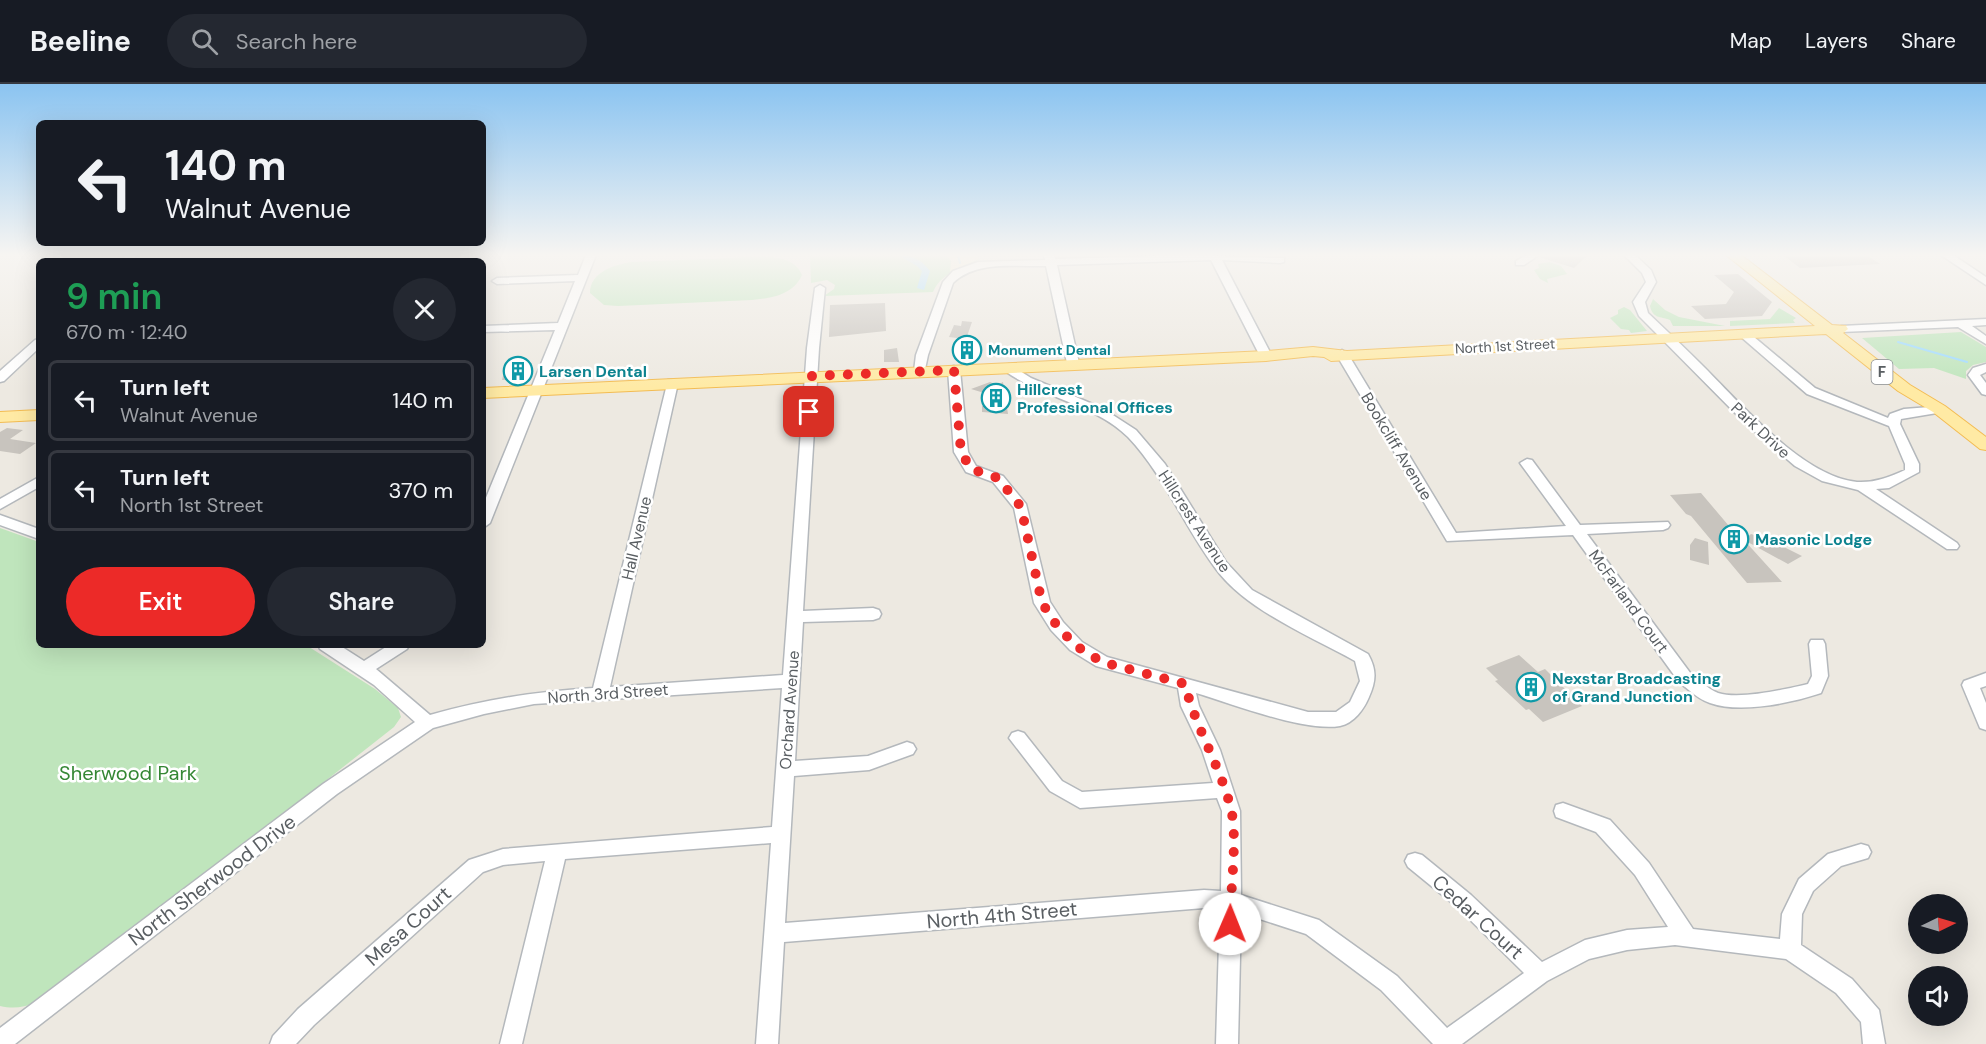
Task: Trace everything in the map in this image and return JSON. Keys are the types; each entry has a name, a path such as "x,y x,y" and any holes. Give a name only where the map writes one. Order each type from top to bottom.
{"main road":[{"name":"F","path":"1795,300 1907,381 1986,445"},
{"name":"F","path":"1799,300 1835,329"},
{"name":"North 1st Street","path":"486,393 920,371 1034,367 1041,369 1119,363 1328,357 1342,354 1668,338 1717,338 1744,334 1835,329"},
{"name":"North 1st Street","path":"1034,367 1041,364 1119,363"},
{"path":"0,417 36,415"}],"street":[{"path":"486,515 572,300"},
{"name":"Orchard Avenue","path":"767,1044 819,300"},
{"path":"920,371 922,355 942,300"},
{"path":"1059,300 1073,363"},
{"path":"1237,300 1266,357"},
{"name":"Park Drive","path":"1641,300 1640,310 1786,455 1818,474 1863,487 1899,481 1912,472 1912,464 1894,424"},
{"name":"North 1st Street","path":"1835,329 1986,322"},
{"path":"1962,324 1986,341"},
{"path":"486,329 562,326"},
{"path":"1744,334 1811,391 1863,414 1894,424 1895,417 1904,413 1939,409"},
{"path":"0,378 36,345"},
{"name":"Bookcliff Avenue","path":"1342,354 1452,538 1579,532"},
{"name":"Hillcrest Avenue","path":"954,370 961,452 971,469 998,478 1021,507 1042,603 1057,626 1076,646 1102,662 1308,719 1340,719 1357,706 1368,681 1362,658 1247,594 1221,567 1160,467 1131,433 1098,411 1027,381 1009,368"},
{"path":"1986,368 1977,371 1974,375 1977,383 1986,391"},
{"name":"Hall Avenue","path":"600,693 672,383"},
{"name":"McFarland Court","path":"1527,463 1685,678 1703,693 1722,700 1793,695 1815,689 1821,676 1817,644"},
{"path":"0,506 36,482"},
{"path":"1863,487 1952,546"},
{"path":"0,520 36,533"},
{"path":"1579,532 1662,525"},
{"path":"795,617 873,614"},
{"path":"331,648 365,668 398,693 427,723"},
{"path":"365,668 396,648"},
{"path":"1986,679 1970,684 1986,723"},
{"name":"North 3rd Street","path":"427,723 484,707 534,698 791,681"},
{"path":"1185,684 1190,706 1211,750 1231,811 1227,1044"},
{"path":"1986,687 1982,687 1986,697"},
{"name":"North Sherwood Drive","path":"0,1042 330,789 427,723"},
{"path":"1018,738 1056,786 1080,800 1224,790"},
{"path":"785,769 869,763 907,748"},
{"path":"1563,811 1603,826 1641,869 1687,938"},
{"path":"511,1044 557,851 781,834"},
{"name":"Mesa Court","path":"280,1044 306,1017 476,866 504,857 557,851"},
{"path":"1790,950 1792,914 1806,885 1835,860 1861,852"},
{"name":"Cedar Court","path":"1415,861 1464,901 1540,974"},
{"name":"North 4th Street","path":"774,933 1204,899 1230,900 1312,927 1389,983 1447,1043"},
{"path":"1447,1043 1540,974 1585,950 1627,940 1687,938 1790,950 1844,986 1871,1018 1874,1044"}],"green space":[{"path":"598,300 753,300 618,306 604,305"},
{"path":"1654,300 1665,310 1679,317 1725,326 1673,326 1670,320 1653,313 1650,306"},
{"path":"1624,307 1630,310 1647,331 1631,333 1629,330 1621,329 1610,318"},
{"path":"1779,308 1796,318 1793,320 1795,323 1730,326 1730,321 1770,319"},
{"path":"1961,332 1986,347 1986,362 1973,365 1966,371 1966,379 1934,368 1899,369 1862,338"},
{"name":"Sherwood Park","path":"0,528 36,541 36,648 311,648 375,689 398,708 401,717 394,727 56,993 22,1007 0,1006"}],"building":[{"path":"1729,300 1769,300 1772,302 1762,316 1705,319 1691,306 1726,304"},
{"path":"885,303 886,331 829,337 830,305"},
{"path":"962,321 972,322 964,345 975,344 976,356 961,356 960,359 957,338 949,337 954,325 961,326"},
{"path":"897,348 899,362 884,362 884,350"},
{"name":"Larsen Dental","path":"532,363 525,379 502,380 505,368 510,364"},
{"name":"Hillcrest Professional Offices","path":"990,382 997,385 1003,382 1008,414 982,412 982,406 1001,398 971,389"},
{"path":"7,428 23,430 10,439 36,443 20,454 0,451 0,432"},
{"name":"Masonic Lodge","path":"1701,493 1740,539 1744,540 1782,582 1747,583 1691,516 1686,514 1670,495"},
{"path":"1751,534 1768,539 1802,556 1788,564 1744,540"},
{"path":"1695,538 1708,542 1709,565 1690,560 1690,545"},
{"name":"Nexstar Broadcasting of Grand Junction","path":"1519,655 1538,672 1545,669 1582,706 1543,722 1529,709 1526,710 1495,681 1498,680 1486,668"}],"waterway":[{"path":"1898,342 1967,362"}],"place":[{"name":"Monument Dental","path":"967,350"},
{"name":"Larsen Dental","path":"518,371"},
{"name":"Hillcrest Professional Offices","path":"996,398"},
{"name":"Masonic Lodge","path":"1734,539"},
{"name":"Nexstar Broadcasting of Grand Junction","path":"1531,687"}],"route":[{"path":"809,412 812,376 954,370 961,452 971,469 998,478 1021,507 1042,603 1057,626 1076,646 1102,662 1185,684 1190,706 1211,750 1231,811 1230,924"}]}
